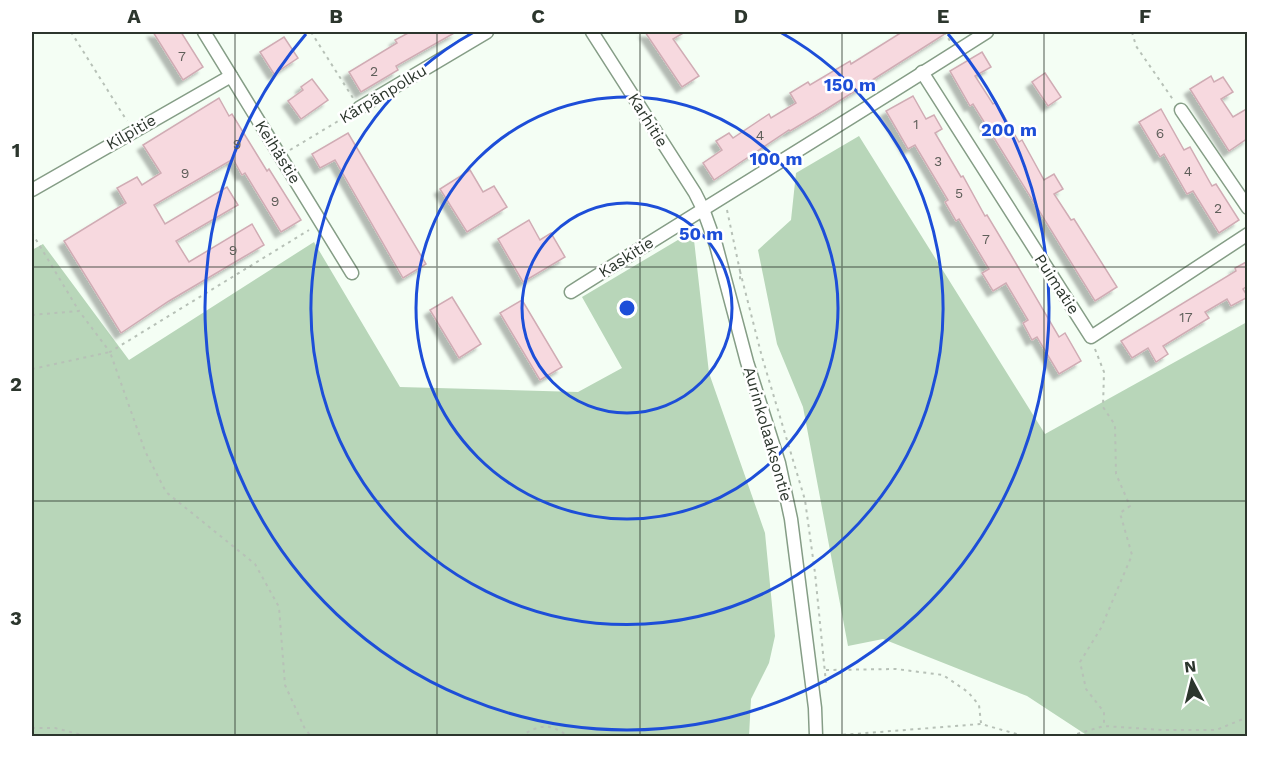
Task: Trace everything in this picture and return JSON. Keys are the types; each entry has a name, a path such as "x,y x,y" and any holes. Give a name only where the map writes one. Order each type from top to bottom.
{"street":[{"name":"Keihästie","path":"204,32 352,273"},
{"name":"Kärpänpolku","path":"359,108 487,32"},
{"name":"Karhitie","path":"592,32 703,209"},
{"name":"Kaskitie","path":"571,292 922,72 973,35 987,32"},
{"name":"Puimatie","path":"922,72 1091,337"},
{"name":"Kilpitie","path":"32,189 231,76"},
{"path":"1181,110 1248,208"},
{"name":"Aurinkolaaksontie","path":"703,209 716,245 785,490 791,519 815,708 816,736"},
{"path":"1091,337 1248,234"}],"path":[{"path":"71,32 133,130"},
{"path":"311,32 359,108"},
{"path":"1132,32 1136,46 1181,110"},
{"name":"Kärpänpolku","path":"280,156 359,108"},
{"path":"725,197 740,272 740,281 729,294"},
{"path":"32,369 110,352 321,222"},
{"path":"32,233 79,311 110,352 145,451 165,492 255,564 279,607 285,685 304,729 310,736"},
{"path":"32,315 79,311"},
{"path":"1091,337 1104,372 1103,407 1115,425 1116,474 1130,506 1120,513 1132,555 1101,628 1080,662 1086,689 1104,712 1104,726"},
{"path":"826,670 896,669 943,675 968,692 979,705 981,724"},
{"path":"1070,736 1104,726 1216,730 1248,717"},
{"path":"826,736 981,724 1024,736"},
{"path":"520,736 539,726 556,728 568,736"},
{"path":"32,728 55,728 86,736"}],"green space":[{"path":"859,136 1045,434 1247,322 1247,736 1088,736 1027,696 883,639 848,646 803,407 777,344 758,250 791,220 796,173"},
{"path":"693,231 709,373 765,533 775,636 769,663 751,699 749,736 32,736 32,250 43,244 129,360 314,242 400,387 578,392 622,368 582,297"}],"building":[{"path":"153,32 181,32 203,67 183,80"},
{"path":"410,32 456,32 396,66 398,70 361,92 349,72 397,43 395,40"},
{"path":"645,32 685,32 673,39 699,76 682,87"},
{"path":"902,32 948,32 825,110 789,130 714,180 703,163 722,150 716,141 729,133 733,138 769,114 771,118 796,103 790,93 808,82 810,85 850,61 851,64"},
{"path":"284,37 298,58 274,74 260,52"},
{"path":"982,52 991,67 975,76 993,104 996,102 1019,142 1022,140 1044,180 1054,174 1063,189 1054,194 1071,220 1074,219 1117,287 1095,301 973,104 970,106 950,71"},
{"path":"1045,73 1061,97 1048,106 1032,82"},
{"path":"1211,76 1214,82 1223,77 1233,92 1221,99 1233,117 1248,108 1248,138 1229,151 1190,89"},
{"path":"312,79 328,100 301,119 288,101 303,90 301,87"},
{"path":"913,96 926,119 934,115 942,129 935,133 961,177 963,176 985,216 987,215 1059,337 1065,333 1081,361 1059,374 1037,337 1032,340 1023,323 1028,320 1006,283 993,291 982,273 989,269 959,219 956,221 945,202 948,200 915,145 908,149 886,111"},
{"path":"219,98 229,116 232,114 267,171 269,169 301,220 281,232 245,173 242,175 233,159 154,205 165,224 227,187 238,205 176,241 189,262 252,224 264,245 169,301 121,333 64,241 126,203 117,188 137,177 142,185 161,173 143,145"},
{"path":"1161,109 1184,150 1190,147 1212,186 1216,184 1239,220 1219,233 1193,191 1187,194 1164,154 1160,157 1139,122"},
{"path":"348,133 426,264 403,278 335,160 320,168 312,154"},
{"path":"470,170 483,192 494,186 507,207 467,232 440,189"},
{"path":"529,220 540,240 551,233 565,257 523,282 498,239"},
{"path":"1248,261 1248,290 1246,287 1243,289 1248,297 1231,306 1227,299 1205,312 1209,318 1163,346 1168,354 1156,362 1148,348 1132,358 1121,341 1236,271 1235,268"},
{"path":"452,297 481,344 459,358 430,310"},
{"path":"522,300 562,367 540,380 500,313"}]}
